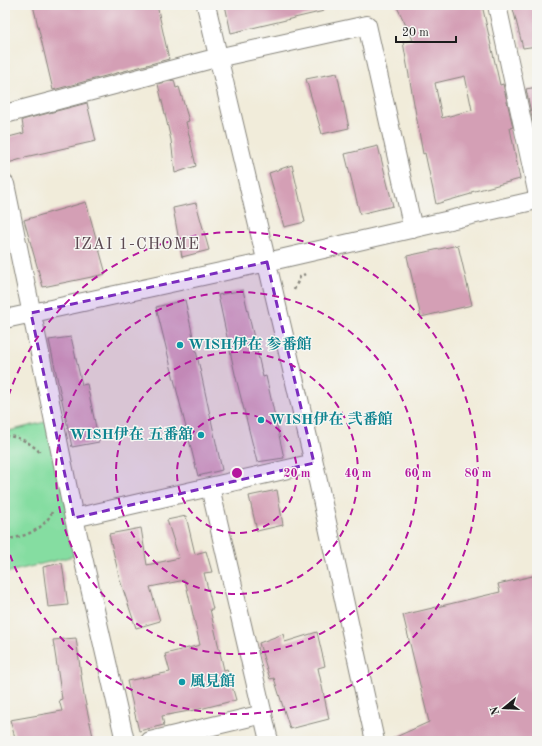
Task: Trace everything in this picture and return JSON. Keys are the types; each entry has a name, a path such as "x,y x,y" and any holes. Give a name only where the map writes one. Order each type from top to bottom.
{"street":[{"path":"206,5 314,463 375,741"},
{"path":"497,5 537,191"},
{"path":"5,114 219,58 367,25 413,229"},
{"path":"5,184 74,518 125,741"},
{"path":"5,319 267,262 537,200"},
{"path":"74,518 314,463"},
{"path":"210,487 269,741"},
{"path":"150,741 263,714"}],"path":[{"path":"293,294 295,284 300,277 309,273"},
{"path":"5,436 16,436 28,442 44,456"},
{"path":"5,539 26,535 41,527 53,509"}],"highlighted area":[{"path":"267,262 314,463 74,518 31,313"}],"green space":[{"path":"49,421 82,554 5,573 5,432"}],"building":[{"path":"33,5 157,5 169,59 53,90"},
{"path":"225,5 323,5 324,11 231,33"},
{"path":"396,5 482,5 500,85 503,84 513,127 510,128 520,179 471,192 471,194 436,204 425,153 423,154 403,42 413,40","holes":["465,76 472,110 442,118 435,83"]},
{"path":"512,5 537,5 537,46 523,48"},
{"path":"337,73 349,128 322,134 306,79"},
{"path":"174,80 176,88 179,87 189,121 186,122 196,166 175,173 171,140 158,84"},
{"path":"537,87 537,121 533,122 526,89"},
{"path":"87,103 96,141 25,157 8,163 5,149 5,138 24,133 22,120"},
{"path":"378,146 393,206 360,214 345,154"},
{"path":"292,165 305,222 284,227 269,173"},
{"path":"86,202 106,274 43,287 24,220"},
{"path":"196,203 209,250 182,257 173,208"},
{"path":"458,245 472,305 421,317 407,256"},
{"path":"243,290 263,377 266,376 284,458 257,462 235,374 218,295"},
{"path":"185,300 222,470 198,476 156,307"},
{"path":"71,337 82,385 87,384 99,442 72,447 49,340"},
{"path":"277,490 283,525 257,531 249,496"},
{"path":"186,516 195,554 206,551 212,572 204,573 213,609 210,609 224,670 227,669 236,700 162,716 164,725 139,731 127,681 170,672 165,654 200,645 185,580 150,587 160,621 136,628 120,580 109,534 141,528 147,565 179,558 167,520"},
{"path":"62,563 68,605 48,607 43,567"},
{"path":"537,575 537,741 387,741 429,722 403,615 500,592 498,584"},
{"path":"317,632 325,666 318,668 329,719 290,729 274,678 270,679 259,643 283,634 285,642"},
{"path":"76,638 84,696 94,741 16,741 10,720 62,711 59,700 62,699 53,640"}],"place":[{"name":"WISH伊在 参番館","path":"180,345"},
{"name":"WISH伊在 弐番館","path":"261,420"},
{"name":"WISH伊在 五番舘","path":"201,435"},
{"name":"風見館","path":"182,682"}],"district":[{"name":"IZAI 1-CHOME","path":"137,245"}]}
